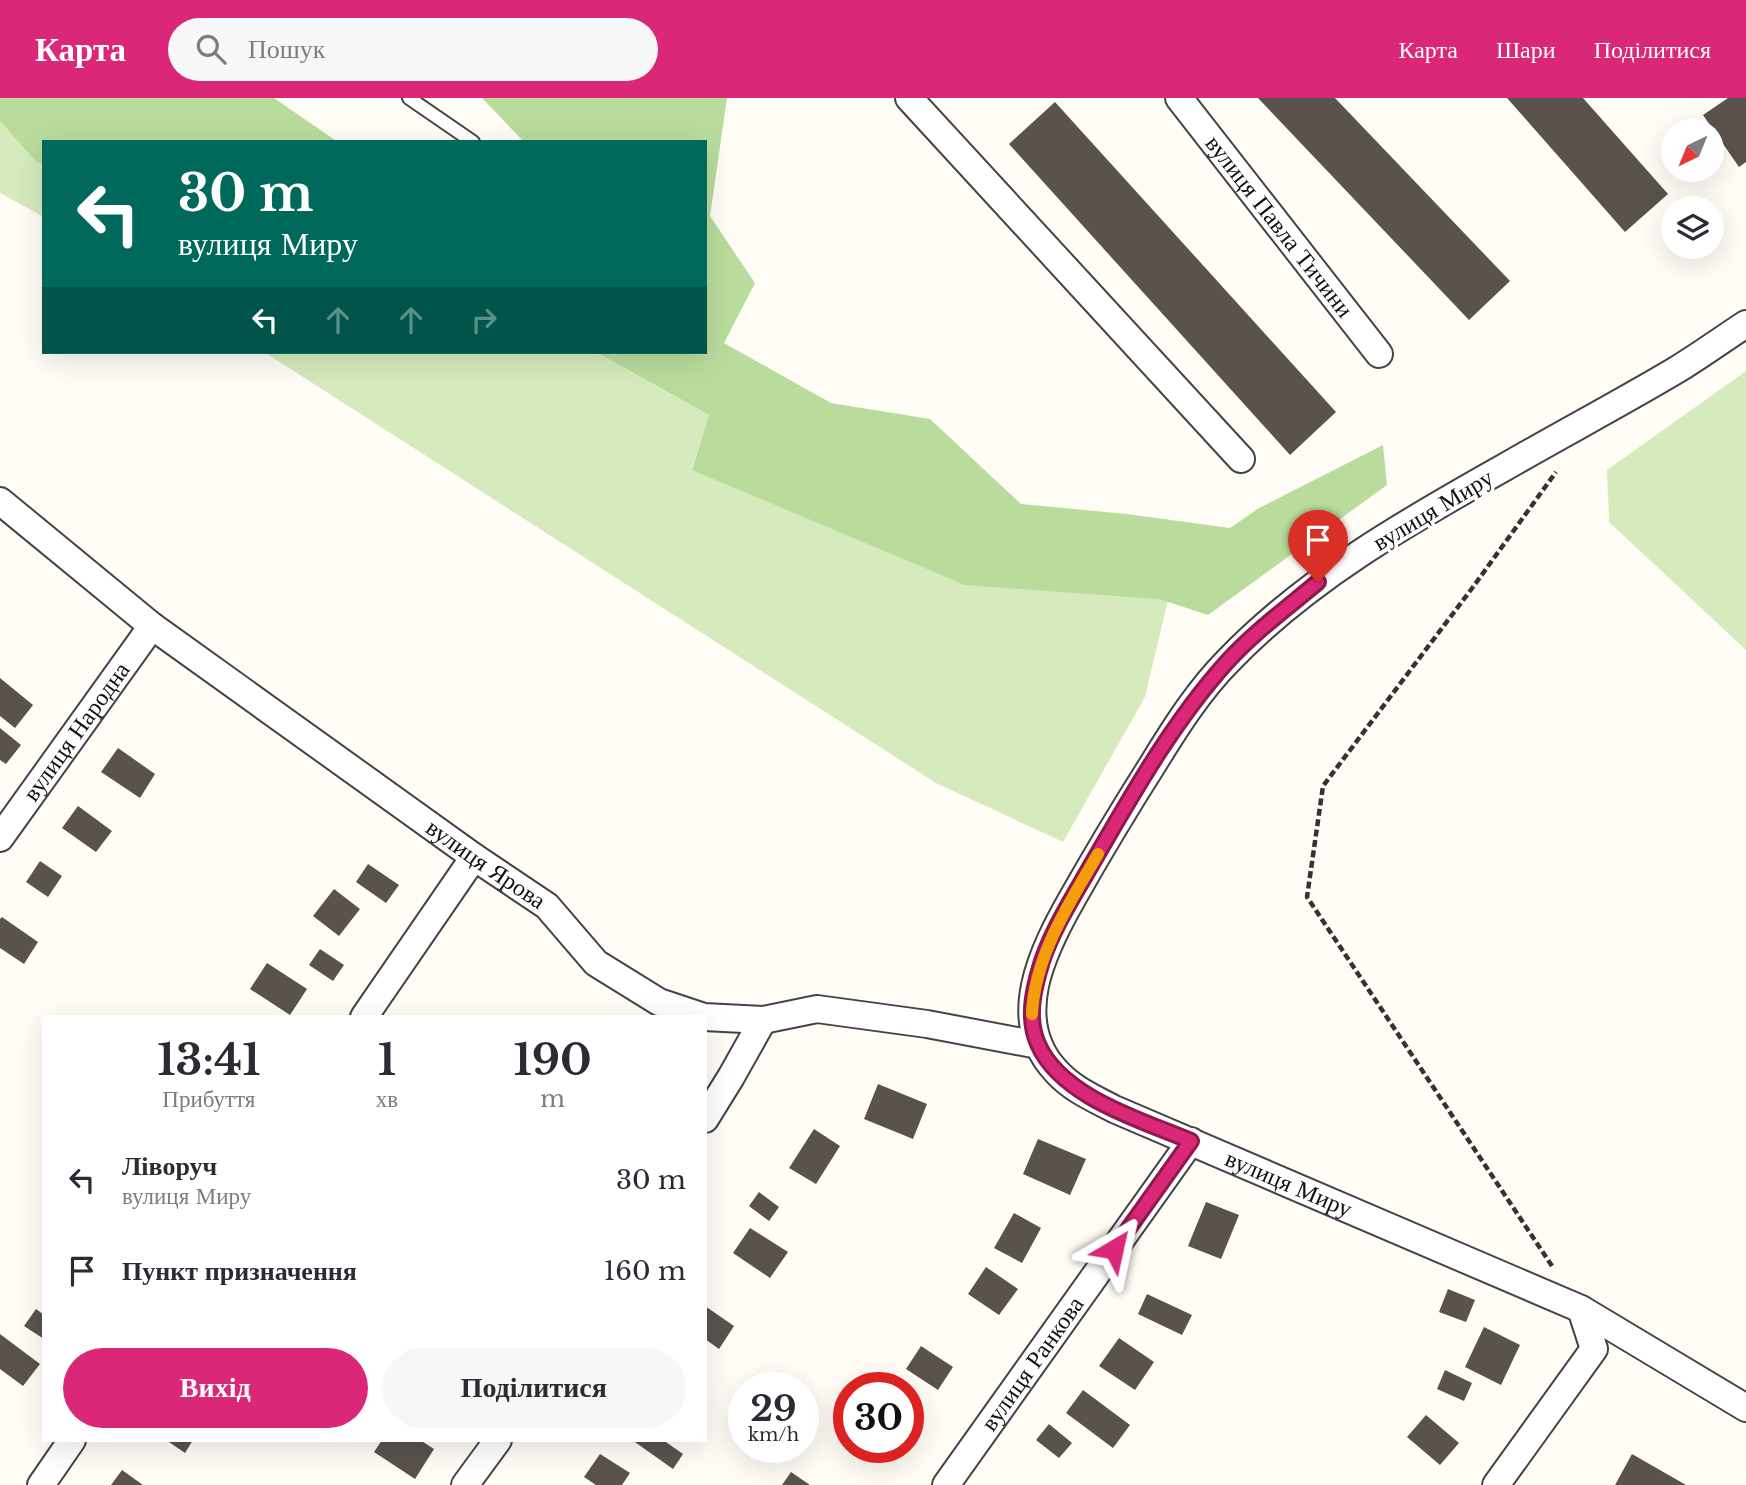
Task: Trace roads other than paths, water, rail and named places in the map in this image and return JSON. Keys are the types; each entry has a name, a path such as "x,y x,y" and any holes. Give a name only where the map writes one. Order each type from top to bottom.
{"street":[{"path":"909,98 1241,459"},
{"name":"вулиця Павла Тичини","path":"1179,98 1379,354"},
{"name":"вулиця Миру","path":"1746,324 1680,368 1446,500 1318,582 1227,662 1166,742 1112,828 1055,929 1042,961 1033,996 1032,1024 1038,1045 1055,1071 1078,1091 1114,1109 1581,1309 1746,1408"},
{"name":"вулиця Ярова","path":"0,501 152,626 547,905 596,963 659,1002 698,1015"},
{"name":"вулиця Народна","path":"0,838 152,626"},
{"path":"365,1015 474,856"},
{"name":"вулиця Ярова","path":"707,1017 762,1020 817,1009 927,1024 1038,1045"},
{"path":"707,1116 762,1020"},
{"name":"вулиця Ранкова","path":"946,1485 1191,1141"},
{"path":"1496,1485 1594,1349 1581,1309"},
{"path":"41,1485 71,1442"},
{"path":"465,1485 497,1442"}],"lane":[{"path":"409,98 470,140"}]}
